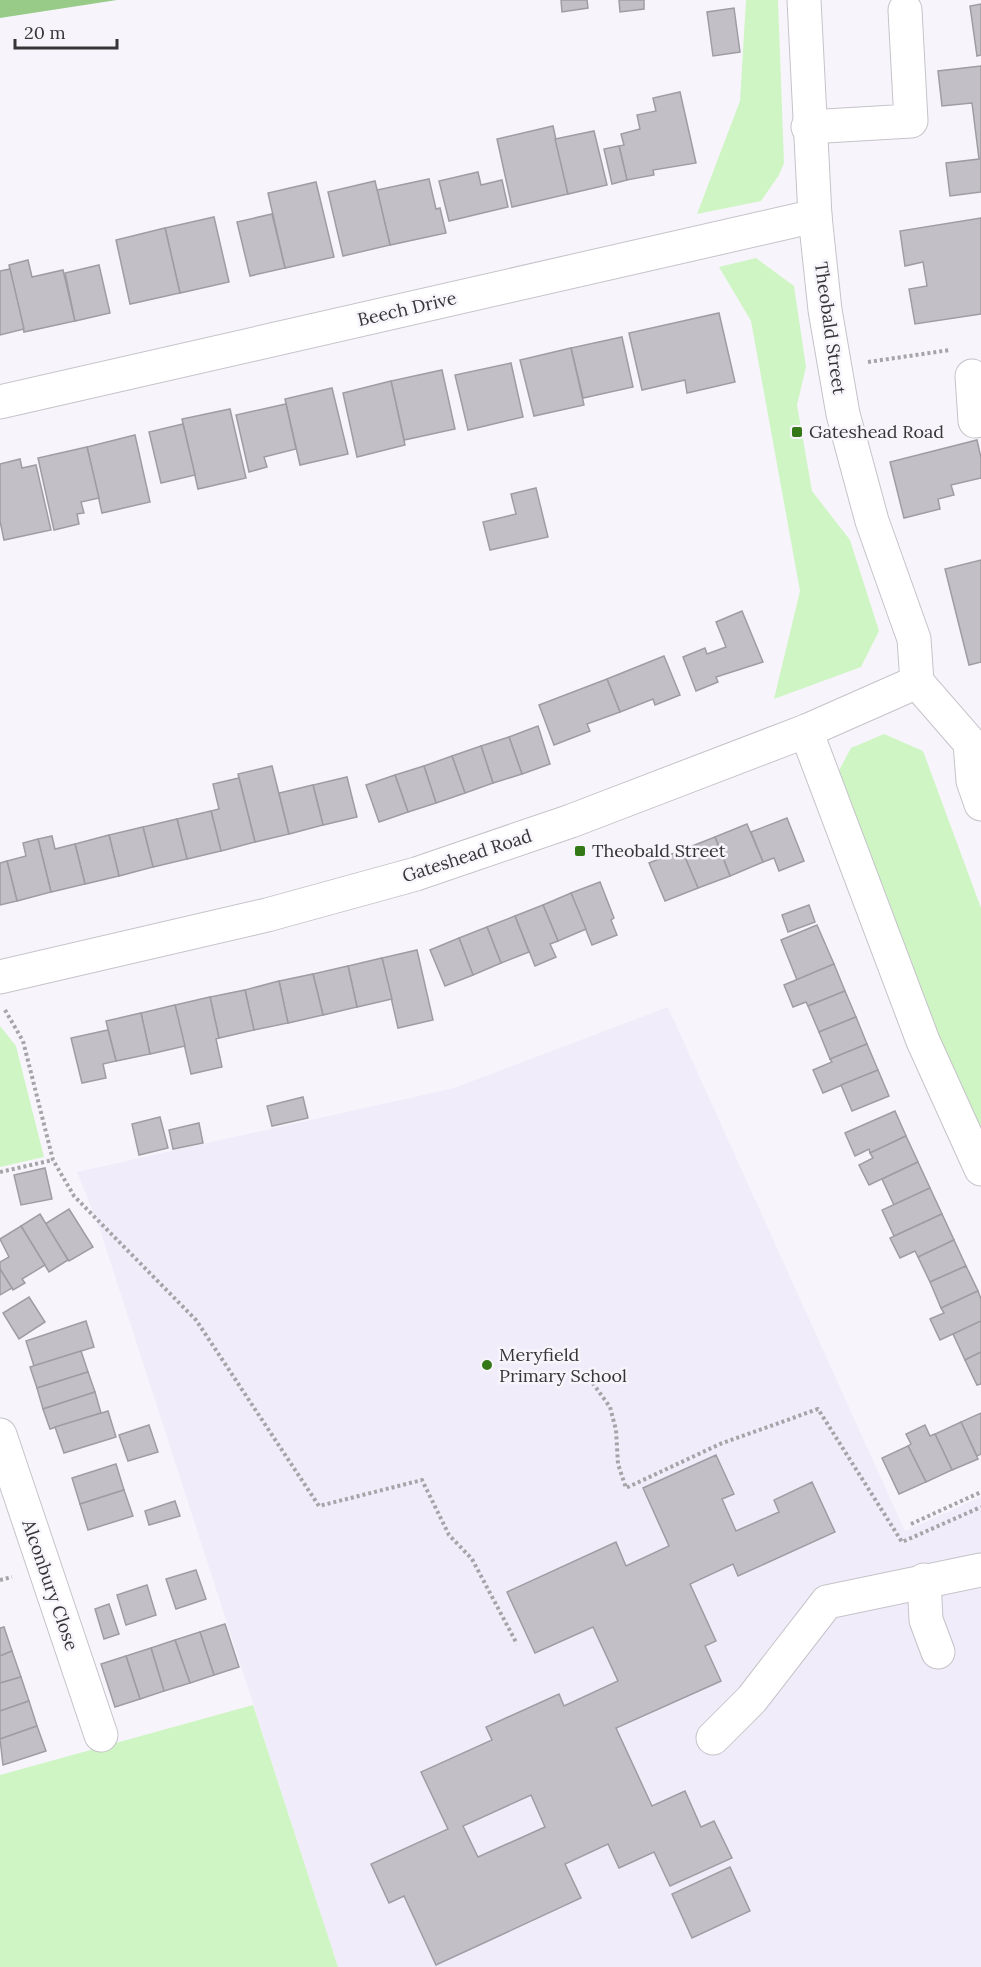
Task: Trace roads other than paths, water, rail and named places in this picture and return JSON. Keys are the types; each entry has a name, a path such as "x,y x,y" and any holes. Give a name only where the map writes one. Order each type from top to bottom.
{"street":[{"name":"Theobald Street","path":"804,0 808,127 825,310 843,414 872,520 914,639 917,682"},
{"path":"808,127 911,121 905,10"},
{"name":"Beech Drive","path":"0,402 815,216"},
{"path":"972,376 975,421 981,420"},
{"path":"917,682 975,739 973,781 981,804"},
{"name":"Gateshead Road","path":"2,990 416,873 571,822 806,730 917,682"},
{"path":"806,730 923,1041 981,1169"},
{"name":"Alconbury Close","path":"0,1435 100,1734"},
{"path":"713,1738 752,1699 828,1602 924,1580 981,1570"},
{"path":"924,1580 926,1620 938,1652"}],"place":[{"name":"Gateshead Road","path":"797,432"},
{"name":"Theobald Street","path":"580,851"},
{"name":"Meryfield Primary School","path":"487,1365"}]}
